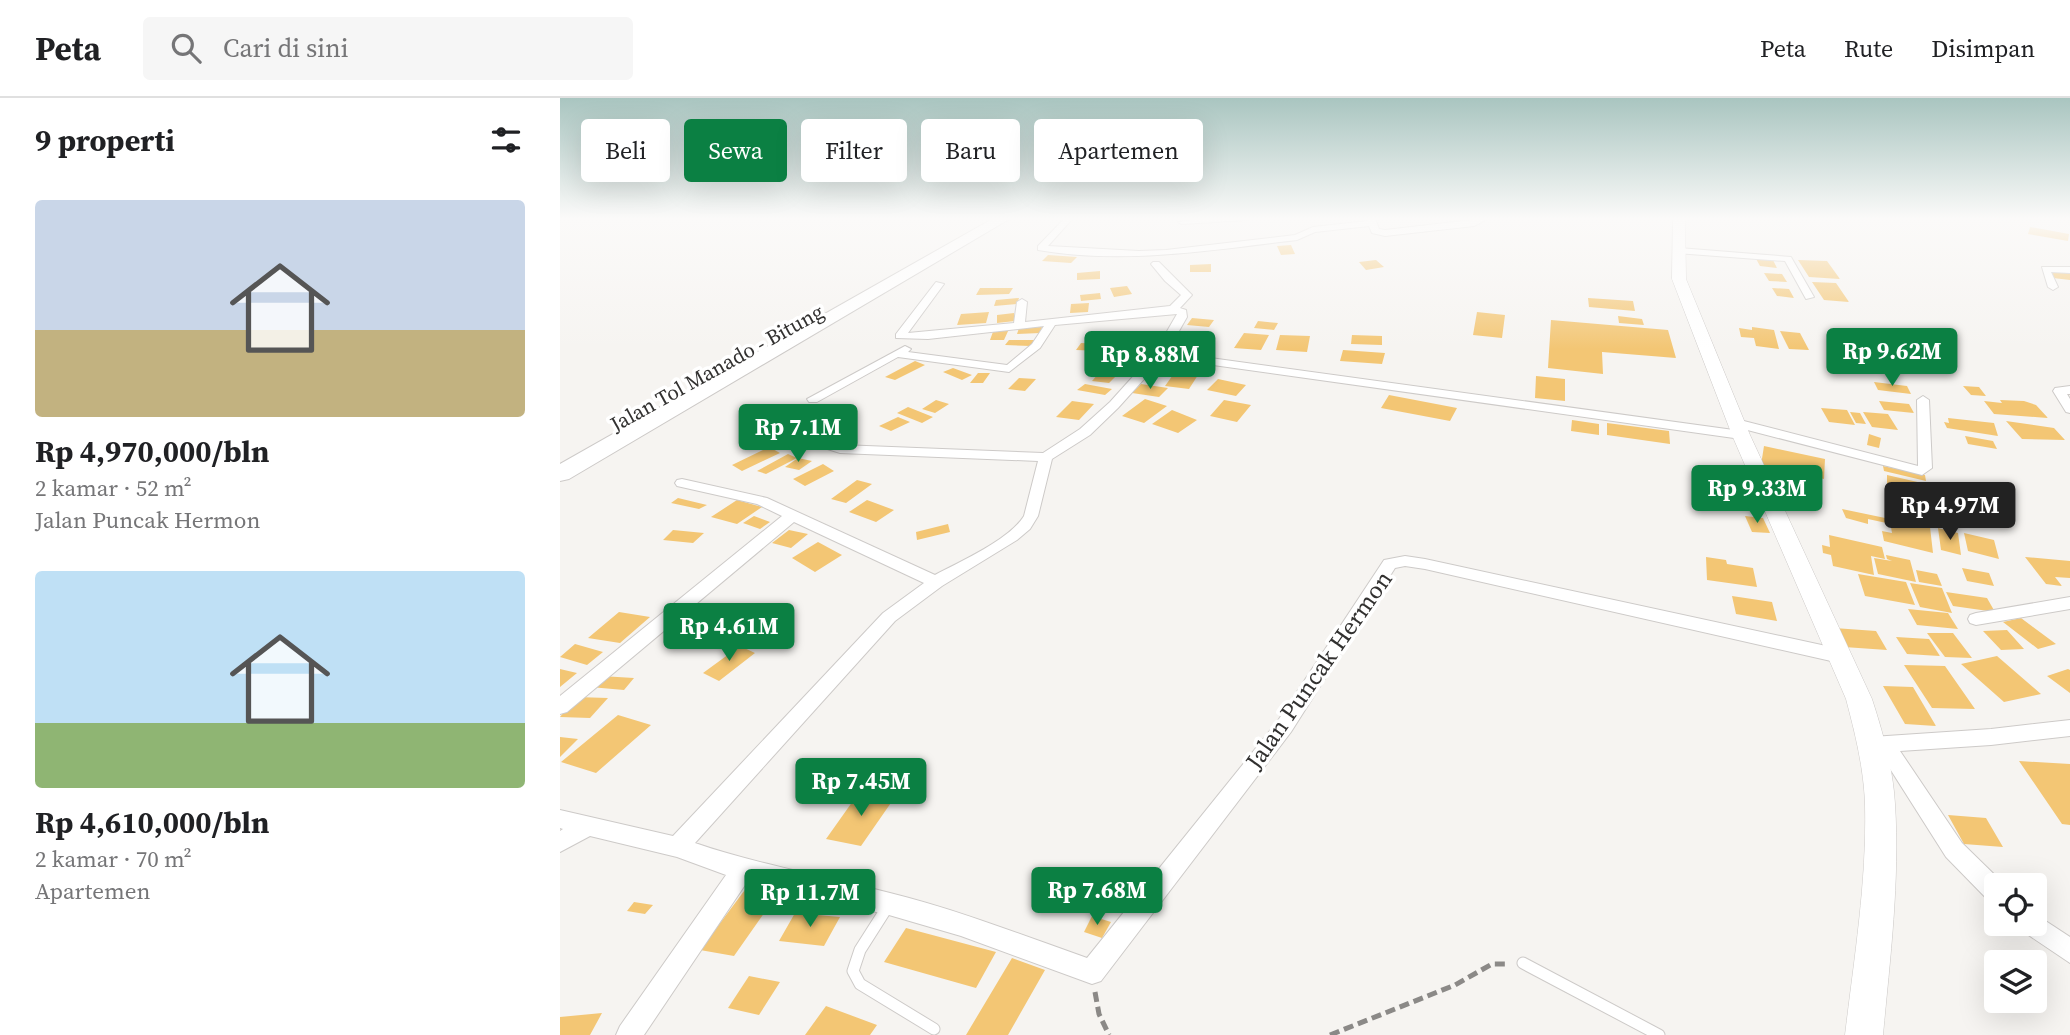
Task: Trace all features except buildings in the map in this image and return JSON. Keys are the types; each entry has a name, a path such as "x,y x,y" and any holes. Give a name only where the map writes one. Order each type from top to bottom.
{"highway":[{"name":"Jalan Tol Manado - Bitung","path":"560,455 905,262"},
{"name":"Jalan Tol Manado - Bitung","path":"560,474 928,262"}],"street":[{"path":"1679,262 1679,279 1738,429 1879,744 1954,850 1984,880"},
{"path":"1790,262 1809,297"},
{"path":"1157,264 1168,279 1186,295 1173,309"},
{"path":"2053,287 2046,268 2070,270"},
{"path":"789,432 840,449 1046,457 1100,419 1160,354 1182,317 1182,312 1173,309 928,336 900,336 939,284"},
{"path":"1019,325 1022,302"},
{"path":"897,354 1009,369 1036,346 1052,322"},
{"path":"813,399 928,336"},
{"path":"1160,354 1738,429 1922,471 1925,468 1923,400"},
{"path":"2070,390 2059,391 2070,408"},
{"path":"677,847 889,617 936,582 1025,526 1031,516 1046,457"},
{"path":"682,483 736,493 794,514 936,582"},
{"path":"560,707 794,514"},
{"name":"Jalan Puncak Hermon","path":"1092,972 1284,727 1390,564 1405,561 1425,564 1840,656"},
{"path":"1976,619 2070,603"},
{"path":"1879,744 2067,731"},
{"path":"1864,1035 1877,912 1879,744"},
{"path":"560,819 677,847 742,870 889,904 1006,939 1092,972"},
{"path":"560,842 586,827"},
{"path":"629,1035 742,870"},
{"path":"2047,935 2070,951"}],"lane":[{"path":"889,904 860,950 853,971 860,984 934,1029"},
{"path":"1523,964 1659,1035"}],"path":[{"path":"1330,1035 1455,985 1492,964 1523,964"},
{"path":"1092,972 1098,1014 1109,1035"}]}
